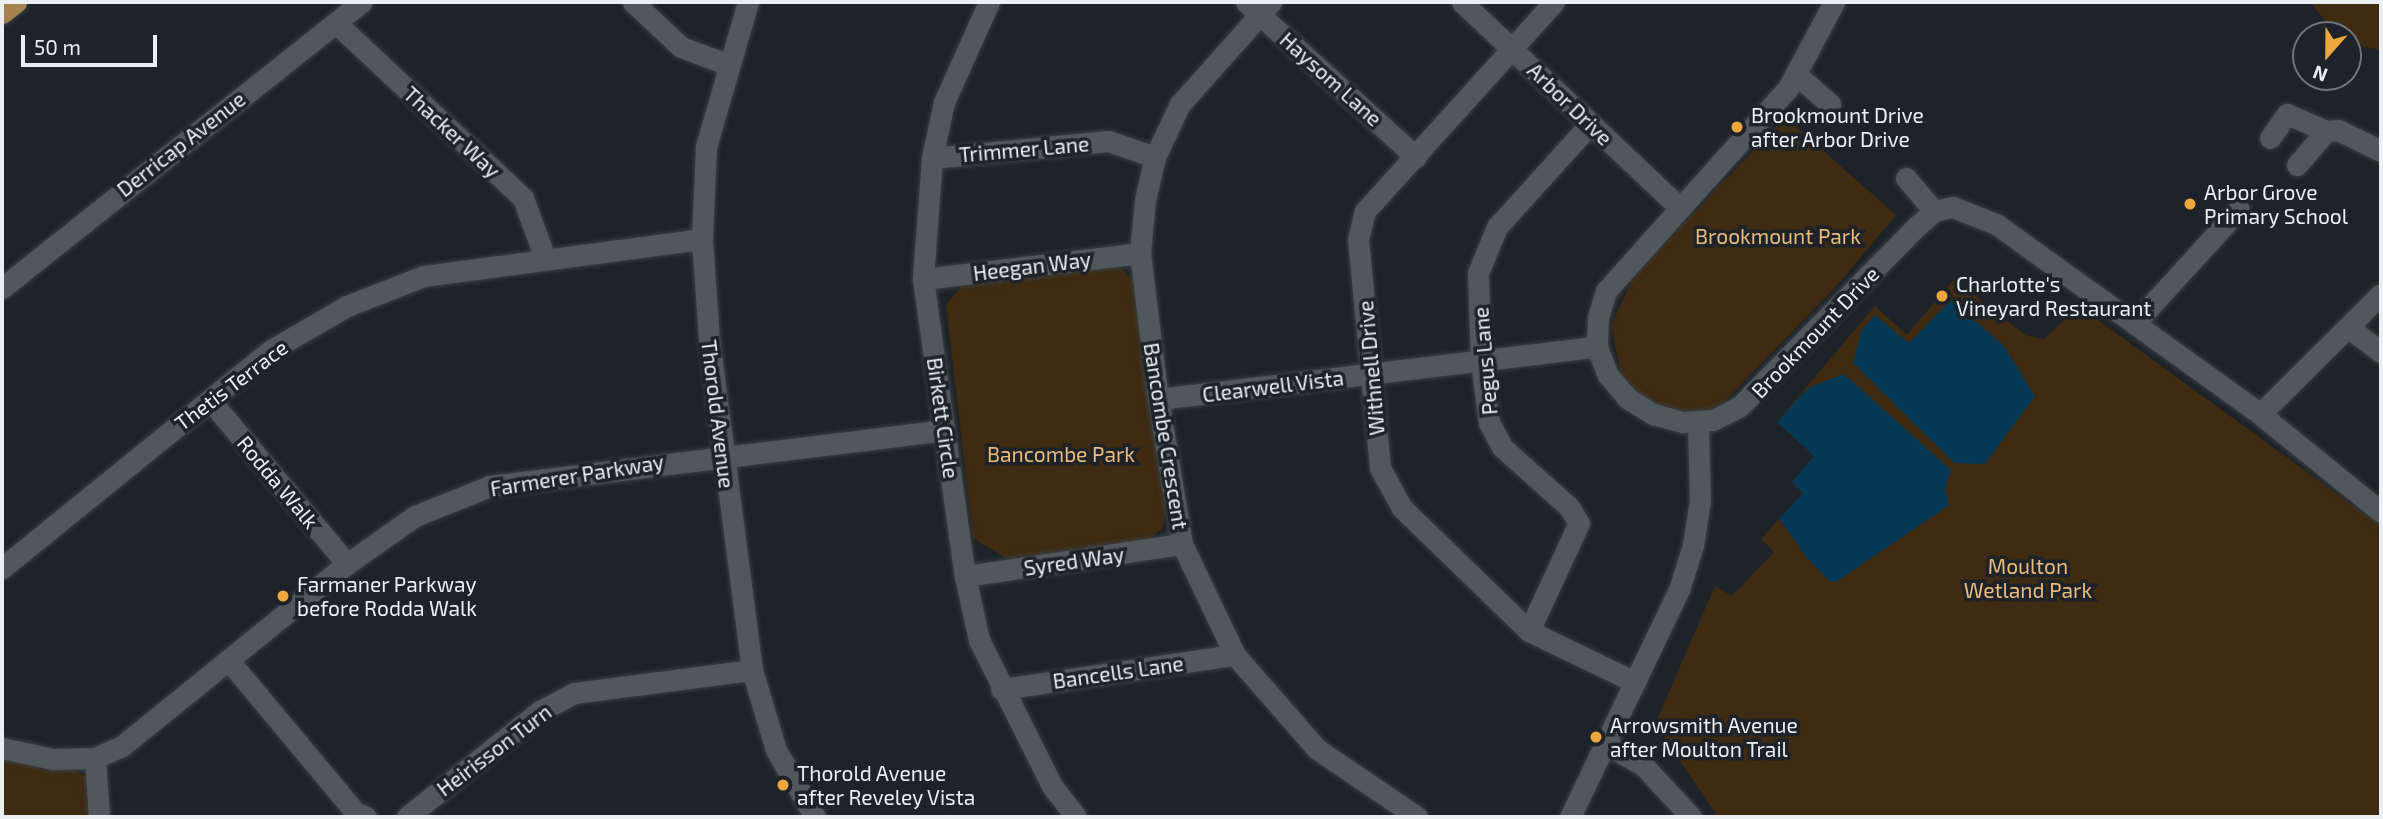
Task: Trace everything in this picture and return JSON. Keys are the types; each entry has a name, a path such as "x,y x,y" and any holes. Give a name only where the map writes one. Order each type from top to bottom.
{"main road":[{"path":"2,13 16,2"}],"street":[{"name":"Derricap Avenue","path":"2,288 361,2"},
{"path":"633,2 681,47 729,65"},
{"name":"Thorold Avenue","path":"748,2 706,147 702,239 723,454 752,670 776,750 815,817"},
{"name":"Birkett Circle","path":"989,2 944,102 932,158 923,279 965,576 979,640 1001,690 1052,786 1076,817"},
{"name":"Arbor Drive","path":"1462,2 1679,207"},
{"name":"Withnell Drive","path":"1554,2 1365,211 1358,239 1380,468 1402,508 1528,631 1635,682"},
{"name":"Brookmount Drive","path":"1833,2 1797,75 1613,279 1598,317 1597,347 1608,375 1627,398 1668,420 1698,423 1726,414 1751,399 1934,211"},
{"name":"Haysom Lane","path":"1259,6 1416,157"},
{"name":"Bancombe Crescent","path":"1259,6 1180,104 1155,158 1140,253 1158,399 1182,544 1235,655 1317,750 1417,817"},
{"name":"Thacker Way","path":"336,23 523,198 545,258"},
{"path":"1797,75 1830,104"},
{"path":"2270,138 2287,114 2326,131"},
{"name":"Pegus Lane","path":"1528,631 1579,523 1569,507 1502,447 1489,423 1481,361 1478,273 1497,227 1590,124"},
{"path":"2297,165 2315,138 2326,131 2338,130 2381,151"},
{"name":"Trimmer Lane","path":"932,158 1108,142 1155,158"},
{"path":"1906,178 1934,211 1953,207 1996,224 2260,414 2381,512"},
{"path":"2135,323 2239,209"},
{"name":"Thetis Terrace","path":"2,568 271,350 347,306 424,276 702,239"},
{"name":"Heegan Way","path":"923,279 1140,253"},
{"path":"2260,414 2381,294"},
{"path":"2349,328 2381,352"},
{"name":"Clearwell Vista","path":"1158,399 1597,347"},
{"name":"Rodda Walk","path":"210,400 346,564"},
{"path":"1570,817 1679,590 1693,545 1701,475 1698,423"},
{"name":"Farmerer Parkway","path":"2,748 53,759 95,758 122,746 230,662 346,564 415,516 490,486 723,454 944,430"},
{"name":"Syred Way","path":"965,576 1182,544"},
{"name":"Bancells Lane","path":"1001,690 1235,655"},
{"path":"230,662 355,812 366,817"},
{"name":"Heirisson Turn","path":"407,817 540,711 574,693 752,670"},
{"path":"1605,744 1643,765 1691,817"},
{"path":"95,758 99,817"}],"green space":[{"path":"2310,2 2381,2 2381,50 2362,46 2362,21 2325,21"},
{"name":"Brookmount Park","path":"1785,117 1896,215 1834,289 1722,404 1701,413 1661,410 1622,380 1611,325 1634,276"},
{"name":"Bancombe Park","path":"1119,266 1136,283 1166,512 1162,529 1147,541 1007,559 973,538 946,305 966,281"},
{"name":"Moulton Wetland Park","path":"1954,279 2025,335 2044,339 2079,306 2381,526 2381,817 1718,817 1655,724 1715,586 1732,596 1774,552 1761,539 1803,493 1792,482 1814,456 1777,422 1875,306 1907,335"},
{"path":"2,754 74,769 87,778 93,817 2,817"}],"water":[{"path":"1951,300 2004,346 2035,396 1985,464 1954,463 1853,363 1861,331 1875,315 1909,343"},
{"path":"1844,374 1951,470 1945,488 1949,505 1836,582 1829,581 1808,559 1779,519 1803,493 1792,482 1814,456 1777,422 1808,388"}],"place":[{"name":"Brookmount Drive after Arbor Drive","path":"1737,127"},
{"name":"Arbor Grove Primary School","path":"2190,204"},
{"name":"Charlotte's Vineyard Restaurant","path":"1942,296"},
{"name":"Farmaner Parkway before Rodda Walk","path":"283,596"},
{"name":"Arrowsmith Avenue after Moulton Trail","path":"1596,737"},
{"name":"Thorold Avenue after Reveley Vista","path":"783,785"}]}
